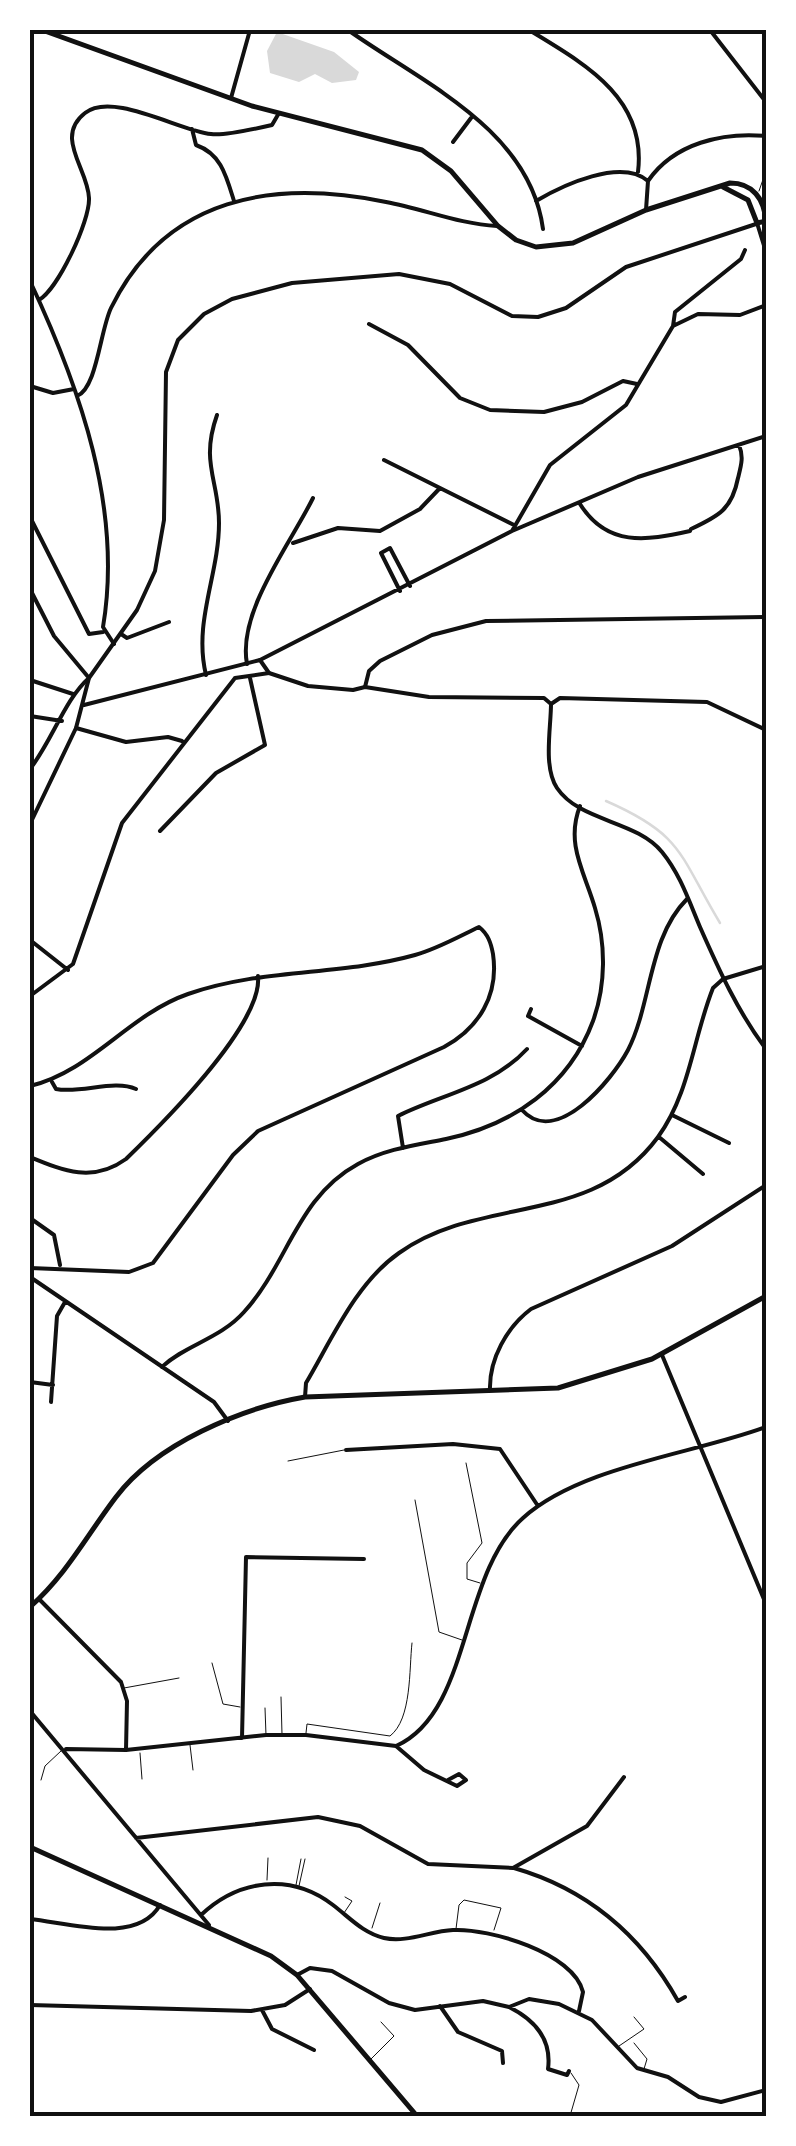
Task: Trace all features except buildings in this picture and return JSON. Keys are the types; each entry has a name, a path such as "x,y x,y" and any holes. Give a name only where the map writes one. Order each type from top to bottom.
{"main road":[{"path":"42,30 230,99 422,150 451,171 498,226 525,244 558,247 646,210 715,187 741,183 766,196"},
{"path":"715,187 745,196 754,208 757,223 766,221 758,196 741,183"},
{"path":"30,1606 74,1561 113,1500 136,1474 228,1421 269,1404 305,1397 558,1388 662,1354 766,1296"},
{"path":"30,1847 210,1925 271,1956 310,1989 416,2116"}],"street":[{"path":"230,99 250,30"},
{"path":"348,30 472,116 509,152 536,202 542,229"},
{"path":"529,30 622,97 638,141 638,172 648,181"},
{"path":"710,30 766,102"},
{"path":"39,300 57,283 88,210 86,182 72,147 78,120 91,109 106,106 218,134 272,125 280,113"},
{"path":"453,142 472,116"},
{"path":"192,129 194,142 207,148 224,172 234,201"},
{"path":"646,210 648,181 669,157 738,133 766,136"},
{"path":"207,148 218,134"},
{"path":"536,202 585,179 638,172"},
{"path":"76,396 91,385 106,319 133,272 172,233 234,201 270,192 316,191 386,202 470,225 498,226"},
{"path":"32,764 62,721 73,694 114,644 144,597 161,546 168,361 182,334 204,314 244,295 292,283 399,274 450,284 512,316 538,317 566,308 609,276 635,264 757,223 766,252"},
{"path":"513,528 550,465 615,414 673,326 676,312 741,259 745,250"},
{"path":"30,281 76,396 110,541 111,573 104,632 114,644"},
{"path":"673,326 698,314 740,316 763,309"},
{"path":"368,324 408,345 460,398 490,410 544,412 582,402 623,382 637,384"},
{"path":"30,386 53,393 74,390"},
{"path":"206,676 202,633 219,518 208,458 217,415"},
{"path":"84,704 260,660 410,586 513,528 580,504 638,476 766,436"},
{"path":"580,504 599,528 628,539 690,530 720,515 732,502 743,454 740,446"},
{"path":"384,460 513,528"},
{"path":"292,544 338,528 380,531 420,510 440,488"},
{"path":"247,664 261,588 292,544 313,498"},
{"path":"30,517 89,634 104,632"},
{"path":"400,590 380,553 390,548 410,586"},
{"path":"30,589 54,636 89,678"},
{"path":"365,686 368,672 380,661 432,636 486,621 766,616"},
{"path":"121,634 126,638 170,622"},
{"path":"260,660 270,673"},
{"path":"232,669 234,678"},
{"path":"234,678 270,673 308,686 353,690 365,686 429,697 544,698 551,704 552,774 558,789 580,806 656,845 688,897 723,978 766,1050"},
{"path":"30,824 76,728 89,678"},
{"path":"30,996 68,970 77,957 122,823 234,678"},
{"path":"160,830 216,773 266,744 250,678"},
{"path":"30,680 73,694"},
{"path":"551,704 560,698 707,702 766,730"},
{"path":"30,716 62,721"},
{"path":"76,728 126,742 168,737 182,741"},
{"path":"162,1367 208,1342 246,1310 304,1212 330,1184 361,1162 474,1132 522,1110 556,1082 582,1046 596,1012 603,972 600,925 577,863 575,824 580,806"},
{"path":"522,1110 536,1121 556,1121 587,1100 614,1071 630,1047 677,908 688,897"},
{"path":"30,1086 78,1066 156,1006 258,976 412,956 480,927 492,950 494,984 481,1015 460,1038 258,1131 234,1156 152,1264 129,1272 60,1266 30,1268"},
{"path":"30,940 68,970"},
{"path":"305,1397 306,1383 364,1288 398,1254 428,1236 470,1220 582,1196 626,1170 658,1137 672,1115 706,1006 723,978 766,966"},
{"path":"30,1157 84,1174 111,1169 126,1159 240,1032 257,1000 258,976"},
{"path":"530,1009 528,1016 582,1046"},
{"path":"403,1148 398,1116 475,1086 508,1067 527,1048"},
{"path":"51,1080 56,1088 68,1091 127,1085 136,1088"},
{"path":"672,1115 730,1144"},
{"path":"658,1137 703,1174"},
{"path":"490,1392 500,1348 517,1320 531,1309 672,1246 766,1185"},
{"path":"30,1218 54,1235 60,1266"},
{"path":"30,1277 214,1402 228,1421"},
{"path":"51,1402 56,1316 65,1302"},
{"path":"662,1354 766,1604"},
{"path":"30,1382 53,1385"},
{"path":"396,1746 430,1724 499,1546 538,1506 612,1474 766,1427"},
{"path":"346,1450 453,1444 500,1449 509,1456 538,1506"},
{"path":"242,1738 246,1557 364,1559"},
{"path":"39,1599 124,1688 126,1750"},
{"path":"30,1711 210,1925"},
{"path":"63,1749 140,1750 266,1735 306,1735 396,1746 424,1770 448,1780"},
{"path":"514,1868 587,1826 624,1777"},
{"path":"136,1838 318,1817 360,1826 428,1864 514,1868 564,1887 602,1910 651,1958 678,2001 685,1997"},
{"path":"201,1915 234,1889 267,1884 297,1888 344,1914 370,1934 393,1939 456,1930 493,1934 570,1967 583,1992 579,2012"},
{"path":"30,1919 132,1928 150,1920 160,1904"},
{"path":"298,1976 314,1967 332,1970 389,2004 416,2010 483,2002 509,2008 537,2027 547,2042 548,2069 566,2075 569,2071"},
{"path":"30,2005 262,2010 285,2005 310,1989"},
{"path":"509,2008 529,1999 579,2012 644,2071 668,2077 699,2097 721,2102 766,2090"},
{"path":"440,2006 458,2032 502,2051 503,2064"},
{"path":"262,2010 272,2030 314,2050"}],"lane":[{"path":"759,191 766,171"},
{"path":"288,1461 346,1450"},
{"path":"466,1463 482,1543 467,1564 467,1579 482,1583"},
{"path":"415,1500 438,1632 462,1640"},
{"path":"306,1735 307,1724 390,1736 396,1732 404,1708 412,1642"},
{"path":"212,1663 222,1704 243,1707"},
{"path":"124,1688 180,1678"},
{"path":"281,1697 282,1735"},
{"path":"265,1708 266,1735"},
{"path":"190,1745 193,1770"},
{"path":"40,1780 45,1766 63,1749"},
{"path":"140,1750 142,1779"},
{"path":"267,1884 268,1858"},
{"path":"297,1888 303,1859"},
{"path":"344,1914 352,1901 345,1896"},
{"path":"456,1930 458,1905 464,1900 501,1908 493,1934"},
{"path":"370,1934 380,1903"},
{"path":"619,2046 644,2030 634,2017"},
{"path":"371,2060 394,2036 381,2022"},
{"path":"634,2042 647,2059 644,2071"},
{"path":"569,2071 579,2085 570,2116"}],"shaded area":[{"path":"277,32 334,52 359,72 356,80 332,83 315,74 299,82 270,73 267,51"}],"waterway":[{"path":"606,801 632,813 666,837 686,863 720,923"}]}
